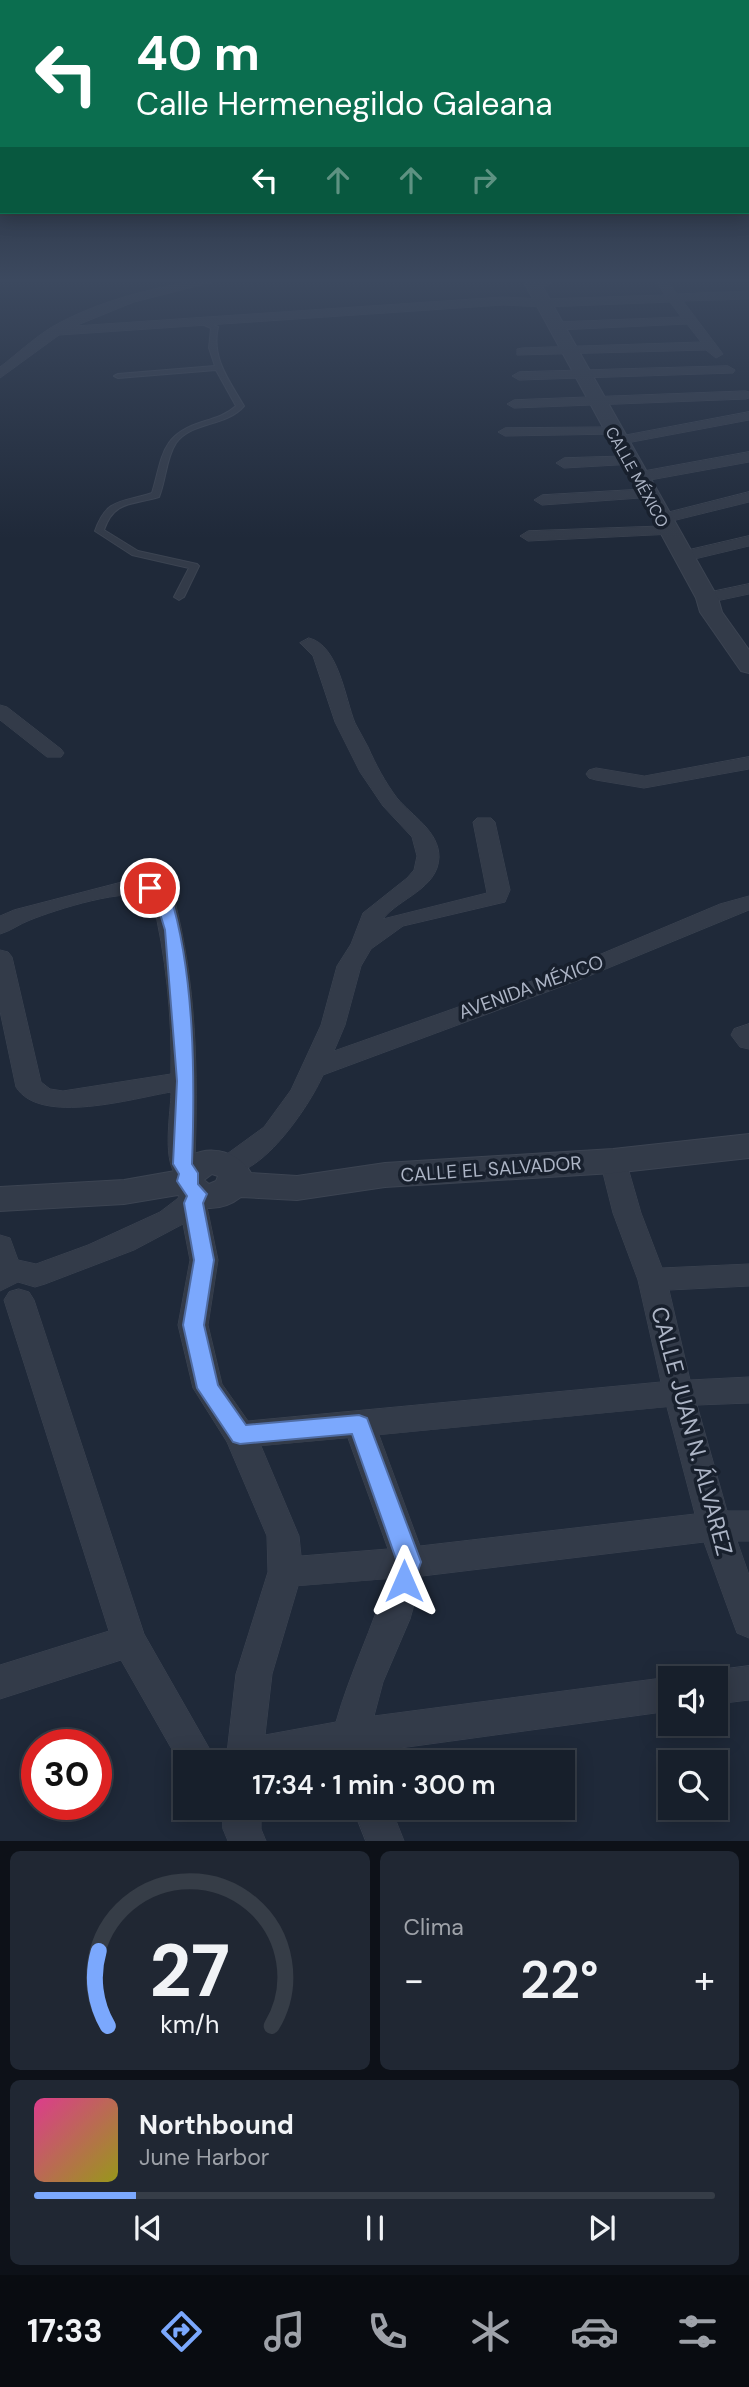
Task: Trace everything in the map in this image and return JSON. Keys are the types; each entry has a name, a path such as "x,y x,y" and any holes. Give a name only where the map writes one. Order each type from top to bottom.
{"street":[{"name":"CALLE MÉXICO","path":"580,368 613,436 707,598 710,612 746,656"},
{"path":"729,368 748,397"},
{"path":"519,376 733,373"},
{"path":"514,404 748,397"},
{"path":"505,432 613,436 749,416"},
{"path":"542,500 638,477 749,457"},
{"path":"564,463 638,477"},
{"path":"528,536 664,525 749,497"},
{"path":"682,557 749,541"},
{"path":"707,598 749,589"},
{"path":"0,1199 191,1188 218,1195 232,1175 273,1134 302,1093 333,1025 349,966 363,944 374,913 415,883 425,871 428,856 422,835 390,802 369,772 345,722 321,654 309,643"},
{"path":"0,710 8,728 54,753"},
{"path":"596,774 644,782 749,763"},
{"path":"363,944 395,921 498,897 499,890 484,822"},
{"path":"0,927 24,914 134,887 150,888 162,894 173,930 186,1081 182,1164 191,1188 204,1260 193,1325 208,1388 240,1435 283,1536 285,1572 254,1674 245,1750"},
{"name":"AVENIDA MÉXICO","path":"313,1069 571,975 749,903"},
{"path":"0,957 29,1087 43,1096 62,1100 186,1081"},
{"path":"749,1032 743,1035 749,1041"},
{"name":"CALLE EL SALVADOR","path":"232,1175 297,1188 385,1175 613,1161 749,1146"},
{"name":"CALLE JUAN N. ÁLVAREZ","path":"613,1161 627,1213 652,1280 667,1353 715,1526 749,1622"},
{"path":"191,1188 168,1223 10,1278 130,1641 192,1750"},
{"path":"652,1280 749,1275"},
{"path":"240,1435 680,1393 749,1390"},
{"path":"359,1424 409,1562 393,1619 365,1681 353,1750 658,1696"},
{"path":"285,1572 409,1562 715,1526 749,1526"},
{"path":"0,1682 130,1641"},
{"path":"728,1686 749,1683"},
{"path":"377,1820 385,1841"}],"lane":[{"path":"118,376 220,368 240,406 238,410 195,427 172,442 156,495 123,501 110,508 99,531 135,553 194,566 178,597"}],"route":[{"path":"150,888 162,894 173,930 186,1081 182,1164 188,1173 190,1189 197,1194 193,1203 204,1260 193,1325 208,1388 240,1435 359,1424 409,1562 404,1581"}]}
